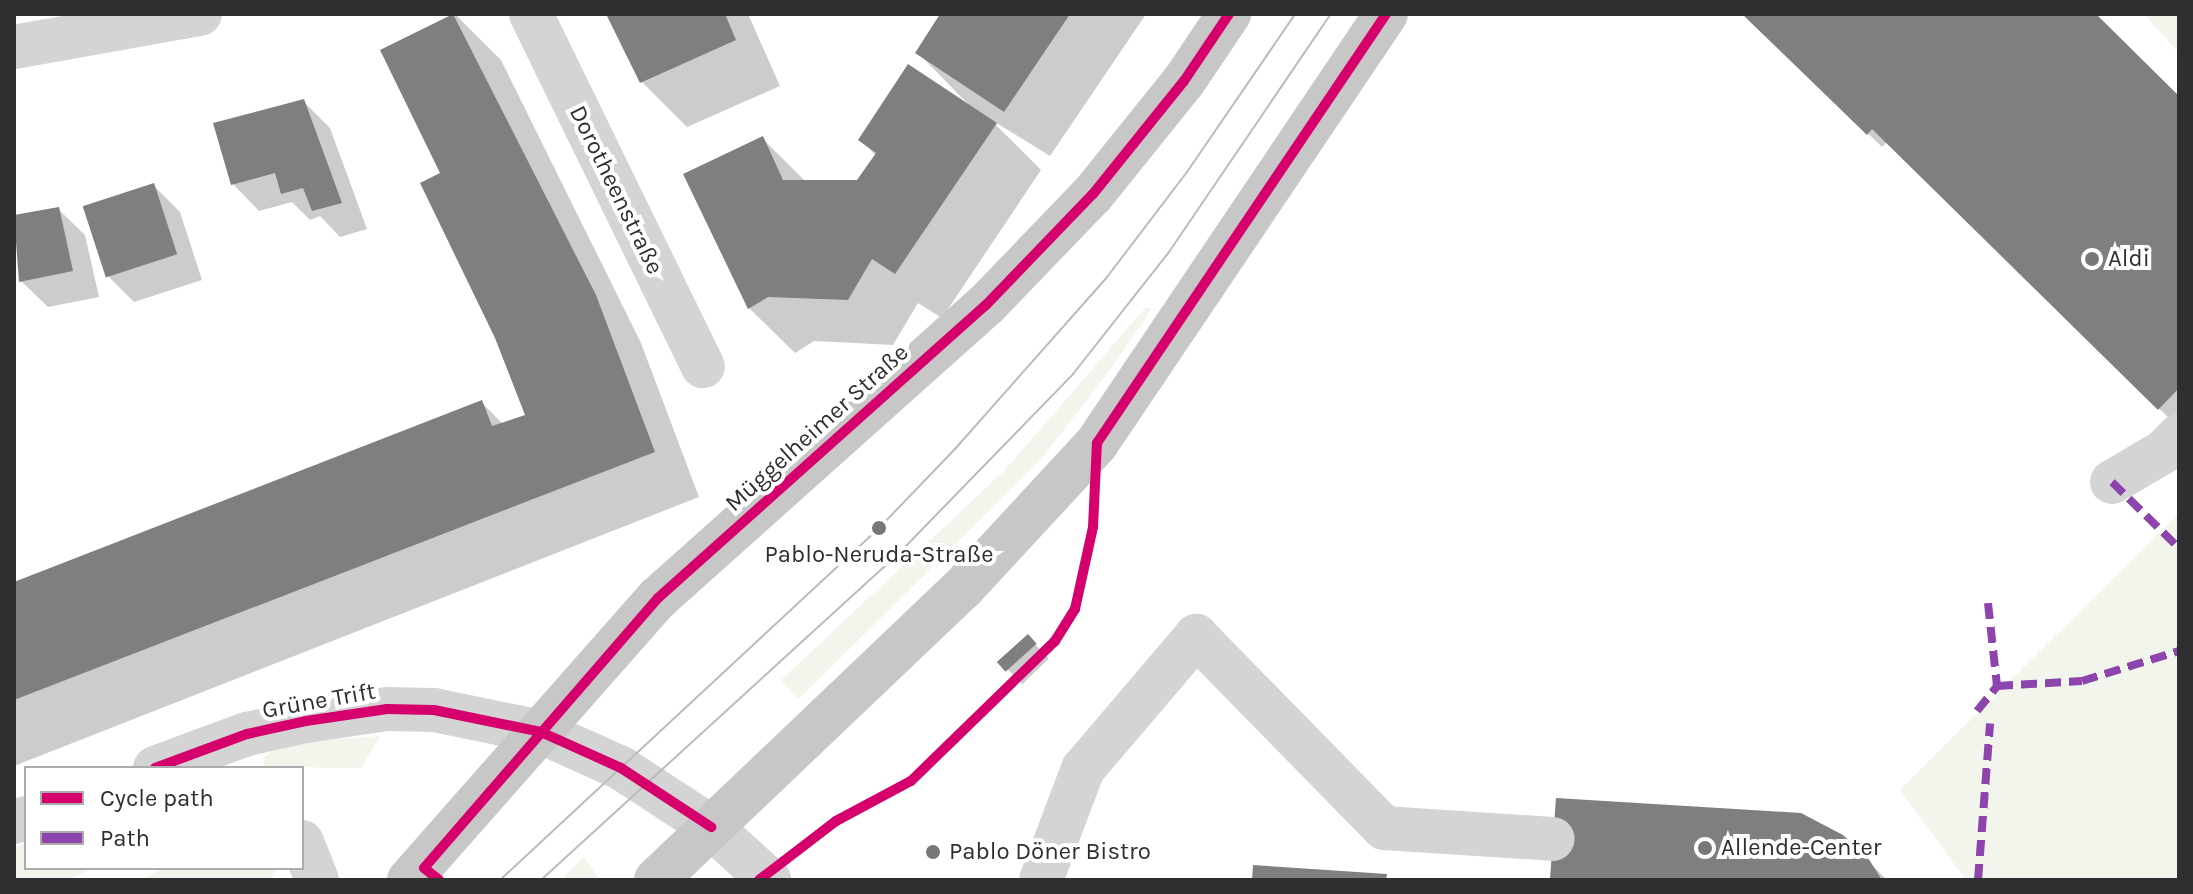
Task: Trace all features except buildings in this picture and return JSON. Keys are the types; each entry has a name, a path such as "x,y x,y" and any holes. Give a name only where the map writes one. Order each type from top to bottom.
{"main road":[{"name":"Müggelheimer Straße","path":"417,874 658,598 986,305 1093,194 1176,92 1229,14"},
{"path":"656,880 962,589 1097,443 1386,14"}],"street":[{"path":"14,47 200,14"},
{"name":"Dorotheenstraße","path":"531,14 703,366"},
{"path":"2112,482 2163,452 2179,436"},
{"path":"1041,880 1083,769 1196,636 1384,828 1553,839"},
{"name":"Grüne Trift","path":"182,765 247,734 387,709 434,710 541,732 621,768 711,827"},
{"path":"711,827 769,880"},
{"path":"304,847 317,880"}],"shaded area":[{"path":"2144,14 2179,14 2179,53"},
{"path":"1146,307 1151,310 1115,363 1042,458 799,699 780,681 1004,471"},
{"path":"2179,513 2179,880 1966,880 1900,790"},
{"path":"380,736 361,768 264,766 263,758 271,752 310,741"},
{"path":"24,844 24,870 88,870 69,880 14,880 14,848"},
{"path":"584,857 600,880 561,880"},
{"path":"160,870 276,870 269,880 140,880"}],"tram line":[{"path":"500,880 879,528 955,449 1107,277 1187,172 1295,14"},
{"path":"541,880 903,549 1073,374 1169,252 1331,14"}],"marked path":[{"path":"2112,482 2179,548"},
{"path":"1988,603 1997,686"},
{"path":"1977,711 1997,686 2082,681 2179,651"},
{"path":"1978,880 1990,723"}],"cycle path":[{"path":"439,880 424,868 658,598 986,305 1093,194 1184,81 1229,14"},
{"path":"759,880 836,821 911,781 1055,641 1075,609 1093,527 1097,443 1386,14"},
{"path":"160,766 247,734 306,721 387,709 434,710 541,732 621,768 711,827"}],"place":[{"name":"Aldi","path":"2092,259"},
{"name":"Pablo-Neruda-Straße","path":"879,528"},
{"name":"Allende-Center","path":"1705,848"},
{"name":"Pablo Döner Bistro","path":"933,852"}]}
